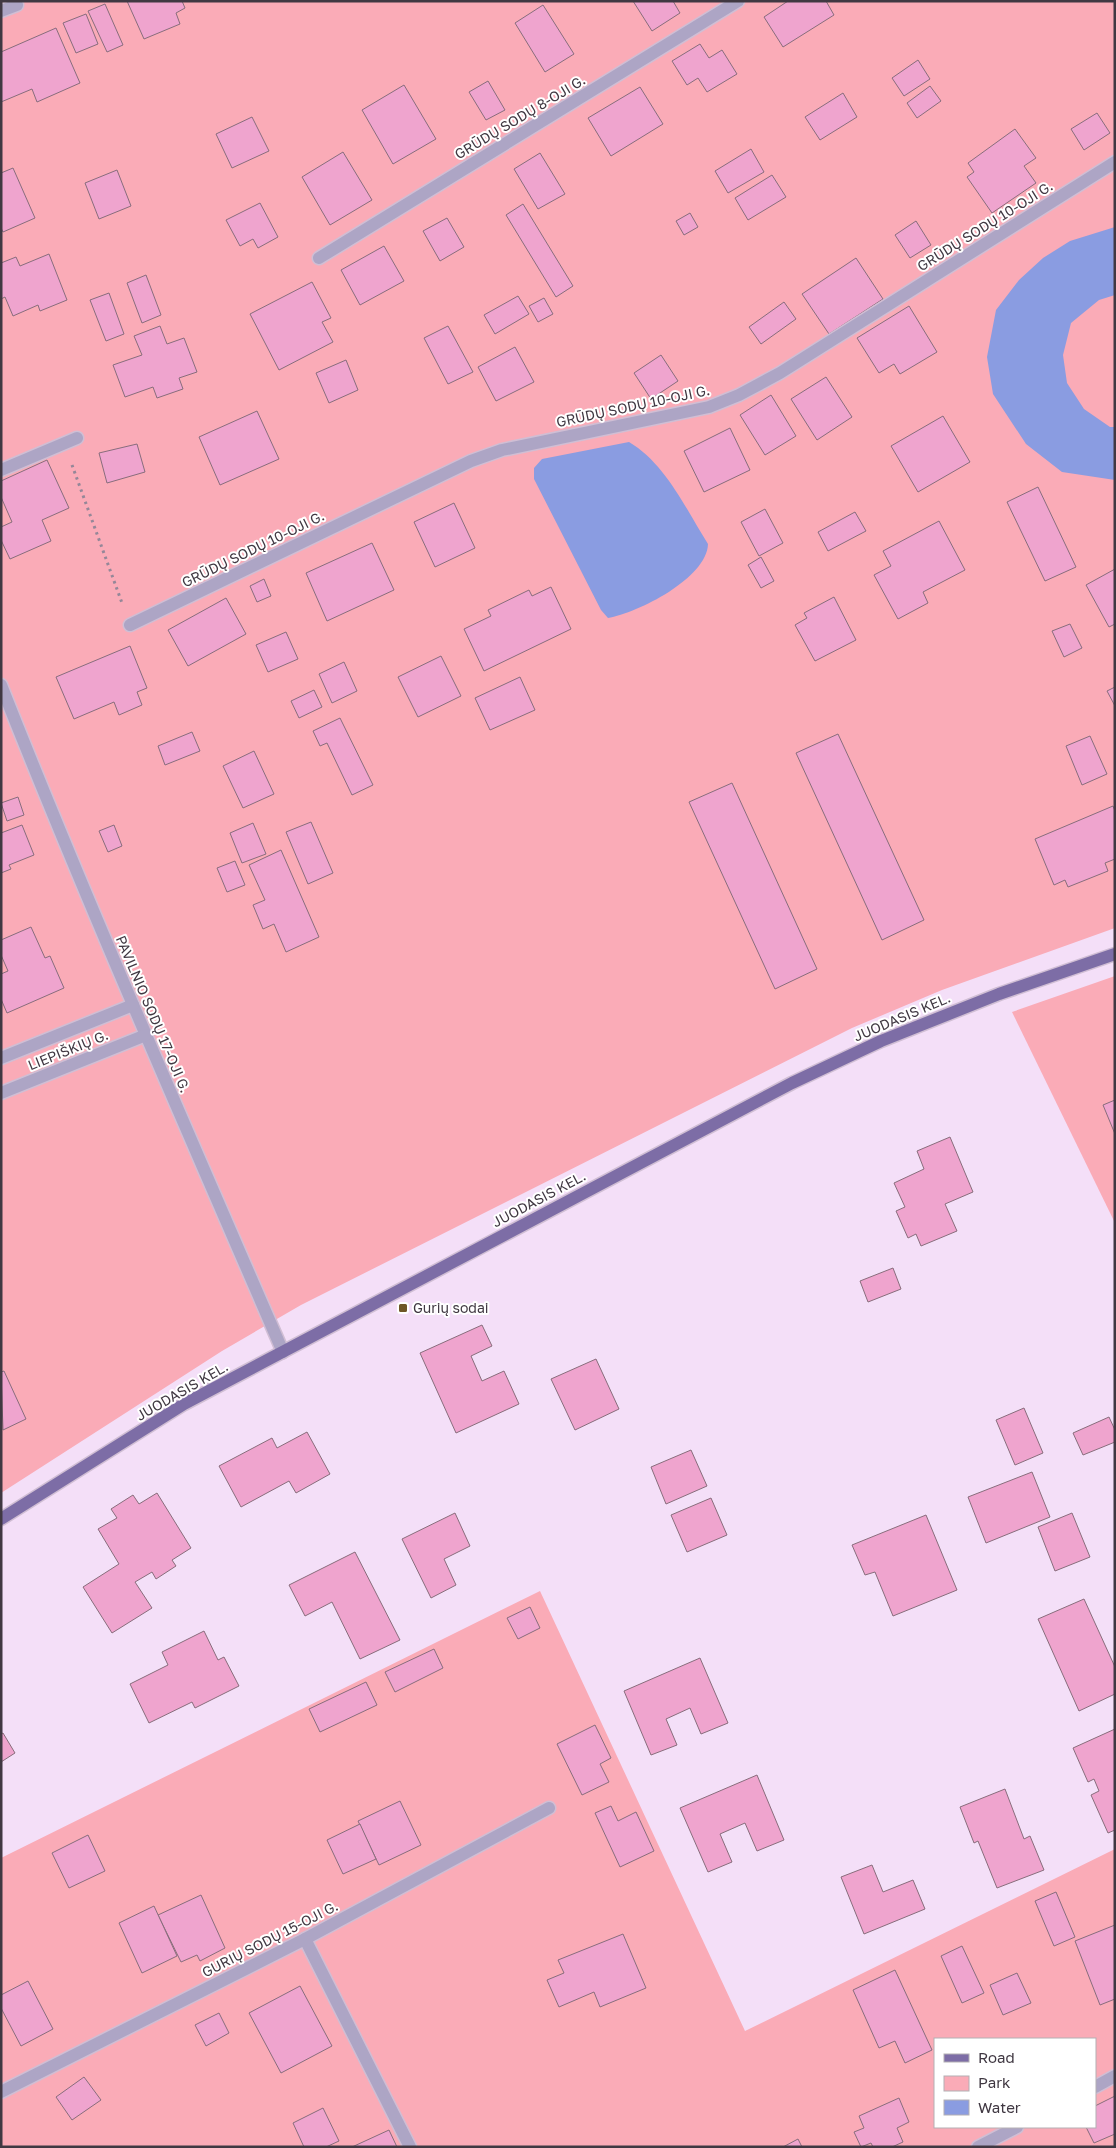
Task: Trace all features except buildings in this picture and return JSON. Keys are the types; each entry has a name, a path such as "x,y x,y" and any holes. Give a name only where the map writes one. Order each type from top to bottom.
{"main road":[{"name":"JUODASIS KEL.","path":"1,1519 184,1404 792,1083 881,1041 990,998 1115,954"}],"street":[{"name":"GRŪDŲ SODŲ 8-OJI G.","path":"319,258 738,1"},
{"path":"1,11 17,5"},
{"name":"GRŪDŲ SODŲ 10-OJI G.","path":"130,625 470,461 502,450 709,407 739,395 780,373 1115,162"},
{"path":"1,470 77,438"},
{"name":"PAVILNIO SODŲ 17-OJI G.","path":"1,685 146,1035 283,1352"},
{"path":"1,1058 134,1005"},
{"name":"LIEPIŠKIŲ G.","path":"1,1093 146,1035"},
{"name":"GURIŲ SODŲ 15-OJI G.","path":"1,2092 305,1939 549,1808"},
{"path":"305,1939 410,2147"},
{"path":"1096,2086 1115,2076"},
{"path":"978,2147 1015,2128"}],"path":[{"path":"64,443 130,625"}],"green space":[{"path":"1,1 1115,1 1115,928 942,990 852,1028 301,1305 222,1351 1,1493"},
{"path":"1115,976 1115,1223 1012,1012"},
{"path":"540,1591 745,2031 1115,1849 1115,2147 1,2147 1,1858"}],"water":[{"path":"1115,227 1115,295 1099,300 1071,323 1063,355 1067,383 1084,409 1110,427 1115,427 1115,480 1062,472 1026,444 993,394 987,357 996,310 1019,280 1043,258 1070,241"},
{"path":"629,442 642,451 664,474 708,544 705,557 684,581 653,601 621,615 608,618 601,610 534,479 534,468 542,459"}],"place":[{"name":"Gurių sodai","path":"403,1308"}]}
